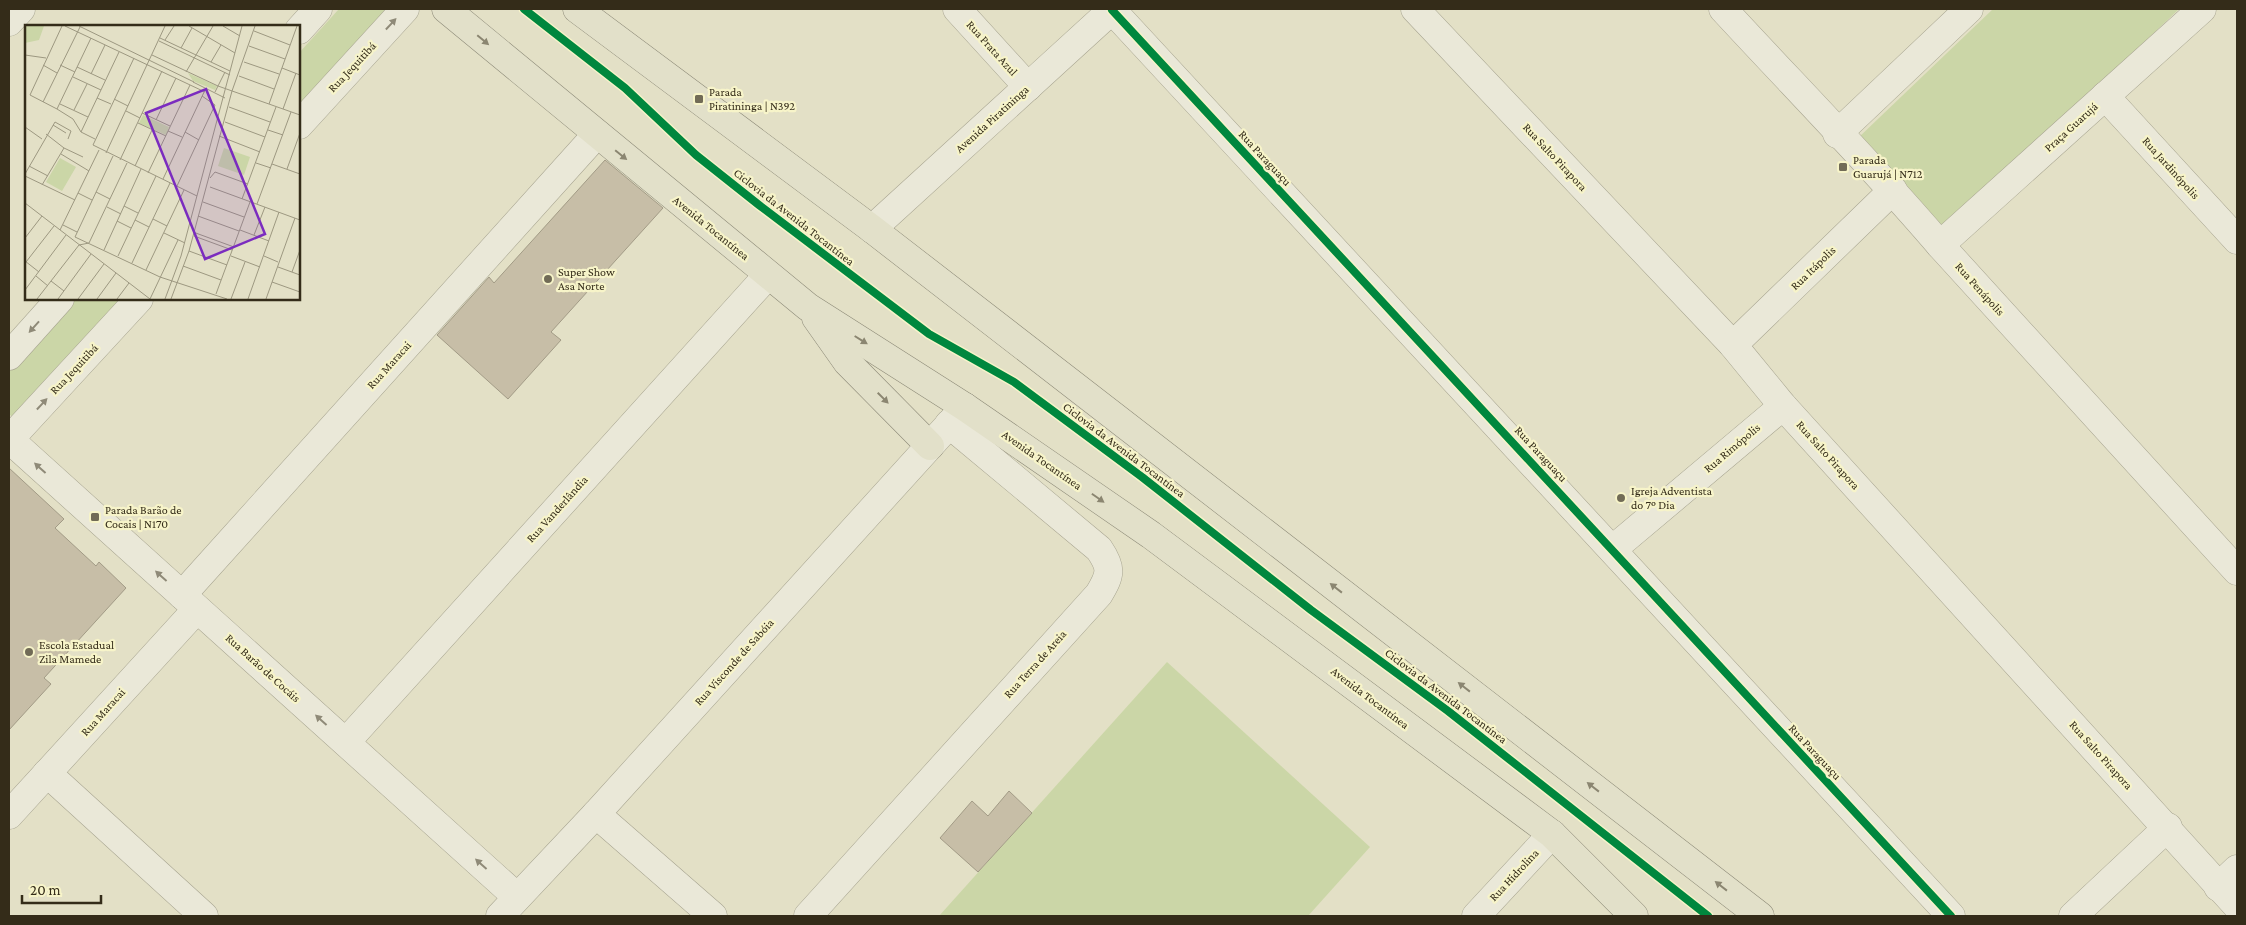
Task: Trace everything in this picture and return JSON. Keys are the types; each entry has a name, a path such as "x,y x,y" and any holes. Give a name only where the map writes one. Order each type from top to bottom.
{"main road":[{"name":"Avenida Tocantínea","path":"446,9 808,307 957,415 1151,535 1552,834 1634,916"},
{"path":"577,9 872,229 1760,916"},
{"path":"808,307 847,362 930,446"}],"street":[{"path":"9,22 21,9"},
{"path":"300,29 318,9"},
{"name":"Rua Jequitibá","path":"300,124 405,9"},
{"name":"Rua Prata Azul","path":"957,9 1028,87"},
{"name":"Avenida Piratininga","path":"872,229 1112,9"},
{"name":"Rua Paraguaçu","path":"1112,9 1951,916"},
{"name":"Rua Salto Pirapora","path":"1416,9 1733,345 1783,406 2237,906"},
{"name":"Rua Penápolis","path":"1722,9 1837,134 1893,190 1940,246 2237,571"},
{"path":"1837,134 1969,9"},
{"name":"Praça Guarujá","path":"1940,246 2202,9"},
{"name":"Rua Jardinópolis","path":"2105,96 2237,240"},
{"name":"Rua Maracai","path":"9,815 47,773 189,602 596,134"},
{"name":"Rua Itápolis","path":"1733,345 1893,190"},
{"name":"Rua Vanderlândia","path":"346,742 768,275"},
{"path":"9,356 59,300"},
{"name":"Rua Jequitibá","path":"9,440 137,300"},
{"name":"Rua Rimópolis","path":"1613,549 1783,406"},
{"name":"Rua Visconde de Sabóia","path":"509,906 596,814 957,415"},
{"name":"Rua Terra de Areia","path":"808,916 1099,594 1108,578 1108,563 1099,548 957,415"},
{"name":"Rua Barão de Cocáis","path":"9,440 346,742 509,906"},
{"path":"47,773 204,916"},
{"path":"596,814 713,916"},
{"path":"2073,916 2168,828"},
{"name":"Rua Hidrolina","path":"1476,916 1552,834"},
{"path":"2218,887 2237,868"}],"green space":[{"path":"339,9 391,9 300,109 300,52"},
{"path":"1993,9 2179,9 1945,232 1857,139"},
{"path":"70,300 126,300 16,420 9,414 9,367"},
{"path":"1167,662 1370,847 1308,916 939,916"}],"building":[{"name":"Super Show Asa Norte","path":"605,160 663,208 551,332 561,340 508,399 437,335 489,277 494,283"},
{"path":"9,468 64,519 55,528 96,566 99,562 126,588 44,678 51,684 9,730"},
{"path":"1009,791 1032,813 978,872 940,838 972,801 988,816"}],"cycle path":[{"name":"Ciclovia da Avenida Tocantínea","path":"524,9 625,88 696,155 759,205 929,334 1014,382 1142,477 1311,610 1448,711 1708,916"},
{"path":"1112,10 1951,916"}],"place":[{"name":"Parada Piratininga | N392","path":"699,99"},
{"name":"Parada Guarujá | N712","path":"1843,167"},
{"name":"Super Show Asa Norte","path":"548,279"},
{"name":"Igreja Adventista do 7º Dia","path":"1621,498"},
{"name":"Parada Barão de Cocais | N170","path":"95,517"},
{"name":"Escola Estadual Zila Mamede","path":"29,652"}]}
